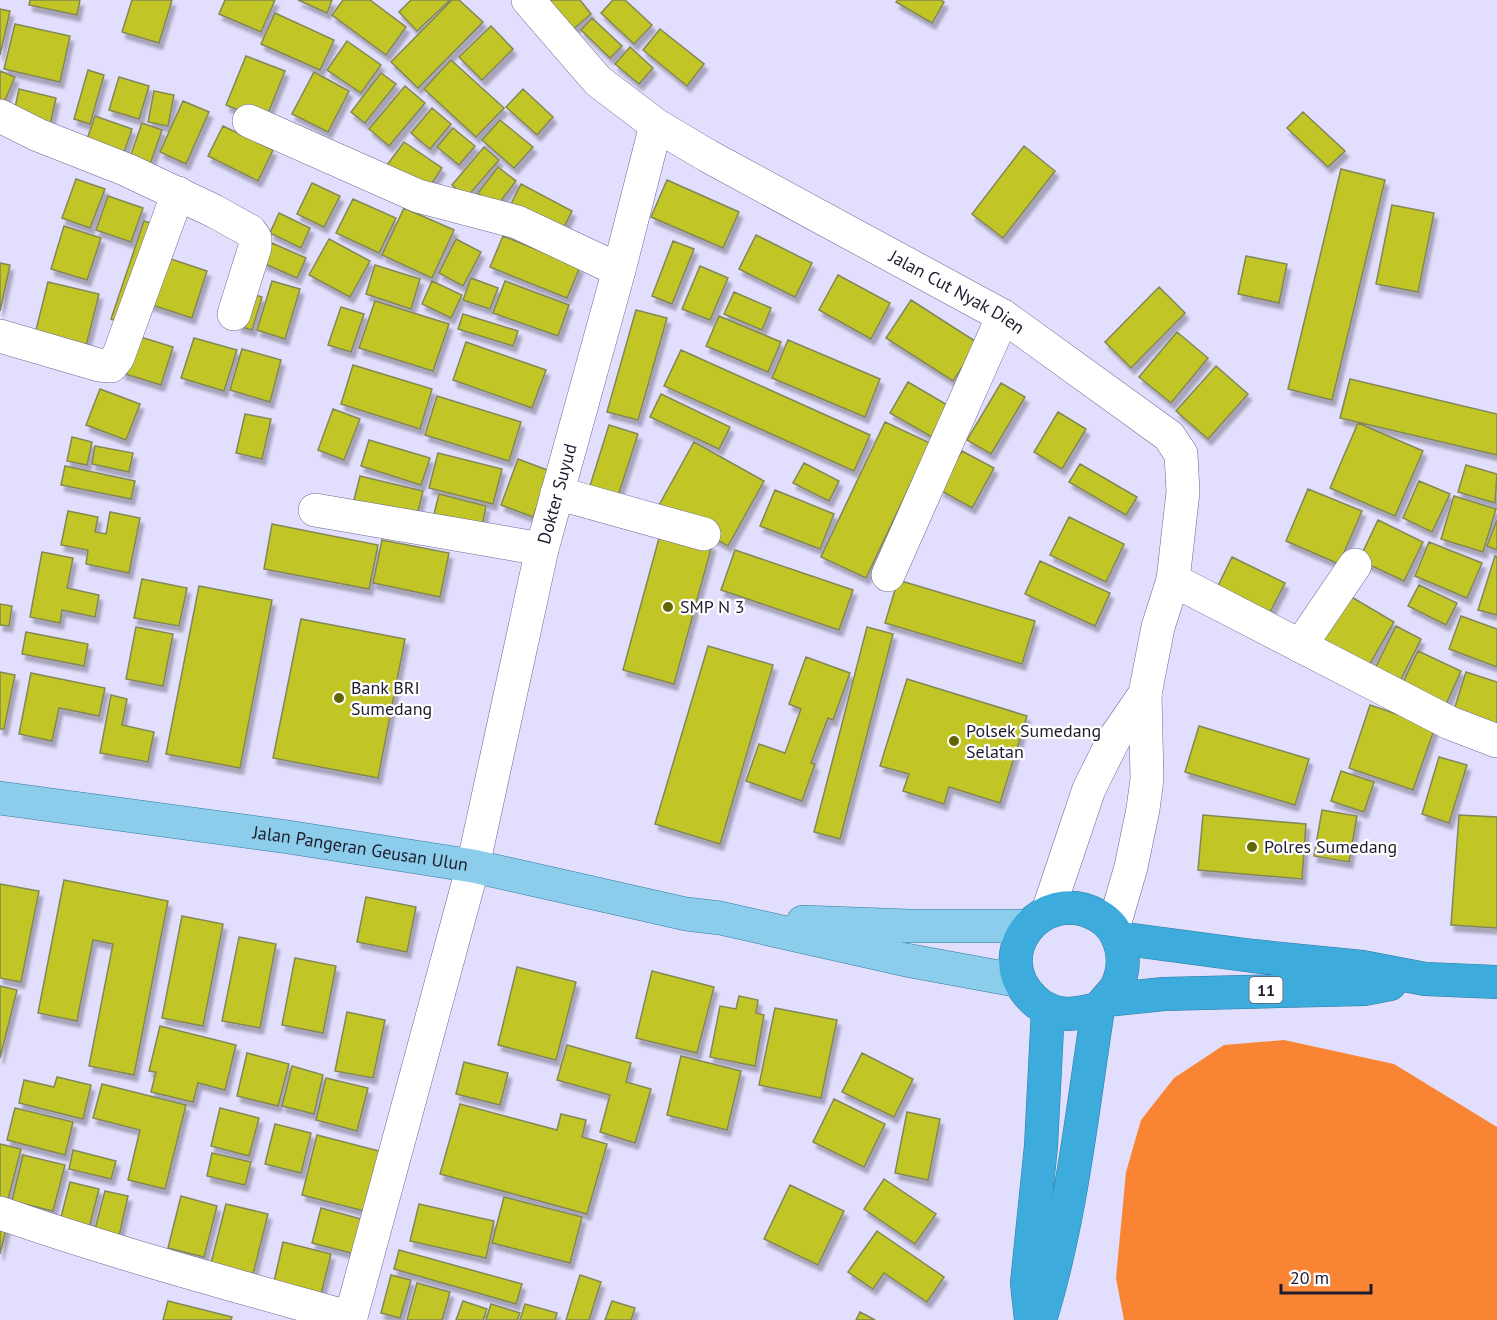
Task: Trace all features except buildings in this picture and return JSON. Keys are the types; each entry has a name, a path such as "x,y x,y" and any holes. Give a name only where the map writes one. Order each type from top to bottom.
{"highway":[{"name":"11","path":"1038,919 1066,907 1084,909 1100,916 1116,933 1252,956 1362,968 1425,979 1497,982"},
{"path":"1031,1320 1027,1283 1041,1146 1048,1009 1031,998 1020,981 1016,967 1020,939 1038,919"},
{"path":"1040,1320 1049,1291 1069,1191 1102,1004 1115,990 1122,971 1122,951 1116,933"},
{"name":"11","path":"1048,1009 1065,1014 1102,1004 1164,994 1364,989 1425,979"}],"main road":[{"name":"Jalan Pangeran Geusan Ulun","path":"0,798 288,837 473,866 686,914 720,918"},
{"path":"720,918 910,926 1038,919"},
{"path":"720,918 906,960 1020,981"}],"street":[{"name":"Jalan Cut Nyak Dien","path":"528,0 598,81 656,124 708,156 1003,316 1169,436 1181,454 1183,492 1173,580 1158,627 1145,693"},
{"path":"0,116 38,135 178,193 250,231 255,238 255,247 234,314"},
{"path":"249,121 418,196 517,222 619,270"},
{"name":"Dokter Suyud","path":"350,1319 473,866 542,549 619,270 656,124"},
{"path":"0,336 99,365 111,366 118,357 178,193"},
{"path":"888,575 1003,316"},
{"path":"557,493 704,534"},
{"path":"315,510 542,549"},
{"path":"1300,646 1356,565"},
{"path":"1173,580 1450,723 1497,741"},
{"path":"1038,919 1089,789 1114,739 1145,693"},
{"path":"1116,933 1143,809 1147,779 1145,693"},
{"path":"0,1213 88,1242 350,1319"}],"shaded area":[{"path":"1284,1040 1394,1064 1497,1127 1497,1320 1124,1320 1116,1278 1126,1172 1141,1120 1174,1078 1224,1045"}],"place":[{"name":"SMP N 3","path":"668,607"},
{"name":"Bank BRI Sumedang","path":"339,698"},
{"name":"Polsek Sumedang Selatan","path":"954,741"},
{"name":"Polres Sumedang","path":"1252,847"}]}
